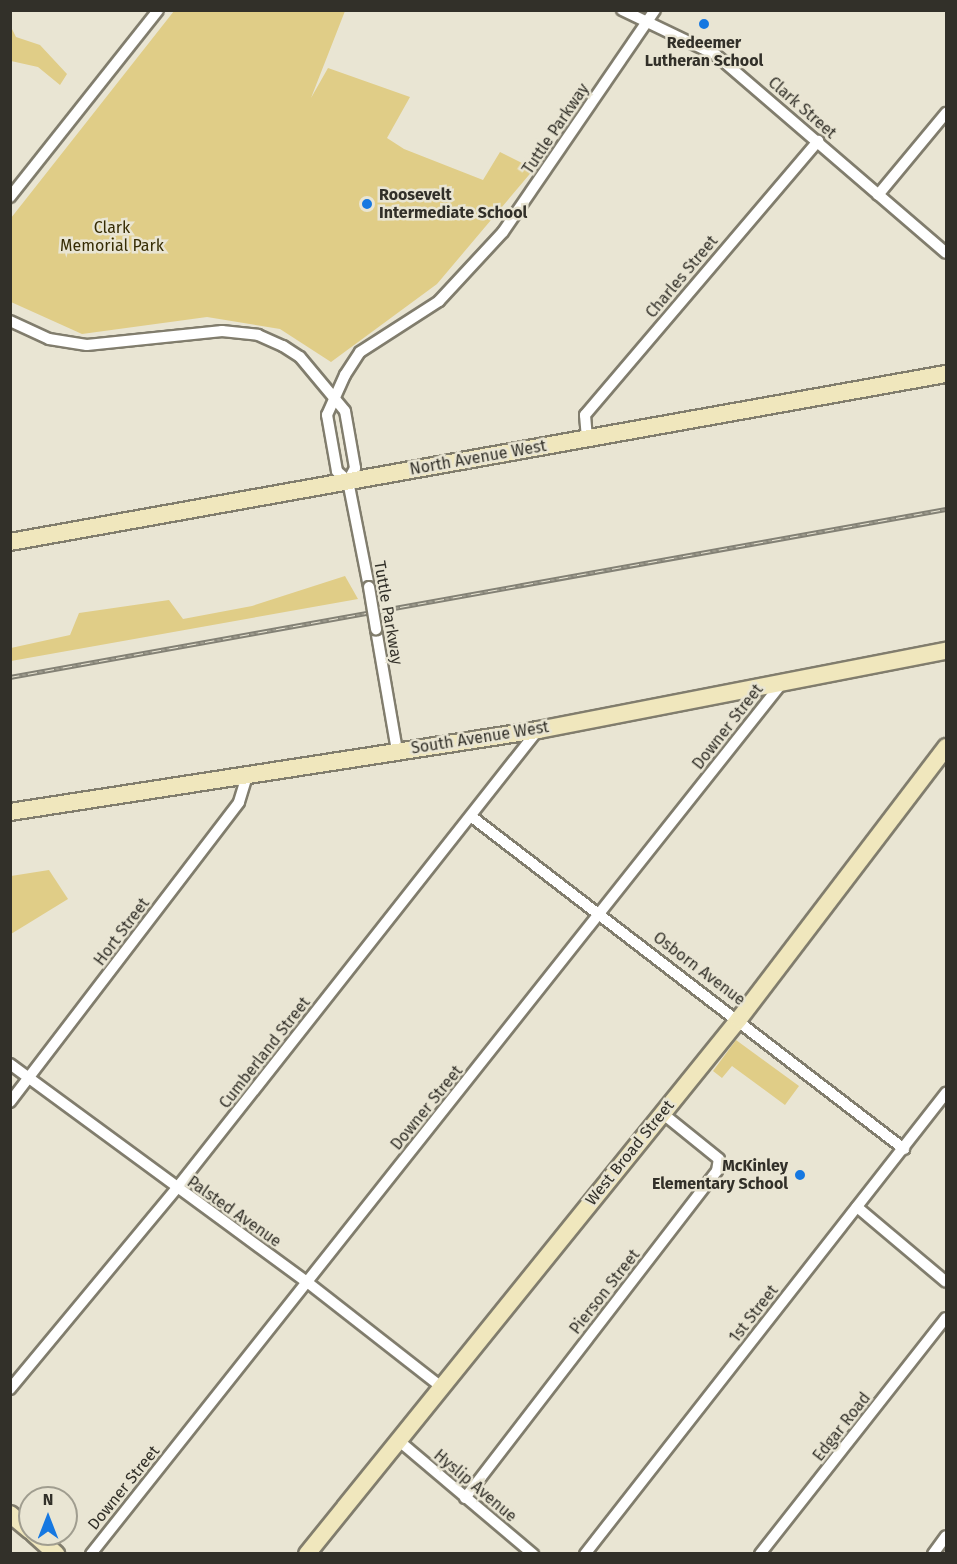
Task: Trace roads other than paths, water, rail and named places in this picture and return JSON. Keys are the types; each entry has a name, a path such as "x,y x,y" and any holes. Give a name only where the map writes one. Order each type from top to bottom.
{"main road":[{"name":"North Avenue West","path":"10,542 946,374"},
{"name":"South Avenue West","path":"10,812 247,776 397,750 538,730 784,680 946,651"},
{"name":"West Broad Street","path":"307,1554 440,1386 740,1019 946,747"}],"street":[{"path":"10,197 158,10"},
{"name":"Clark Street","path":"622,10 716,55 946,253"},
{"name":"Tuttle Parkway","path":"397,750 348,481 337,471 327,415 334,397 360,352 440,301 503,232 655,10"},
{"path":"878,195 946,113"},
{"name":"Charles Street","path":"587,438 585,415 818,141"},
{"name":"Tuttle Parkway","path":"10,321 49,339 87,345 222,331 258,335 300,357 345,411 355,468 348,481"},
{"name":"Downer Street","path":"91,1554 784,680"},
{"name":"Cumberland Street","path":"10,1389 176,1189 472,817 538,730"},
{"name":"Hort Street","path":"10,1102 239,802 247,776"},
{"name":"Osborn Avenue","path":"472,817 740,1019 904,1149"},
{"name":"Palsted Avenue","path":"10,1064 176,1189 307,1282 440,1386"},
{"name":"1st Street","path":"585,1554 946,1093"},
{"name":"Pierson Street","path":"465,1498 717,1171 719,1159 662,1113"},
{"path":"857,1207 946,1282"},
{"name":"Edgar Road","path":"760,1554 946,1318"},
{"name":"Hyslip Avenue","path":"399,1440 533,1554"},
{"path":"933,1554 946,1536"}],"railway":[{"path":"10,677 946,509"}],"place":[{"name":"Redeemer Lutheran School","path":"704,24"},
{"name":"Roosevelt Intermediate School","path":"367,204"},
{"name":"McKinley Elementary School","path":"800,1175"}],"park label":[{"name":"Clark Memorial Park","path":"112,237"}]}
